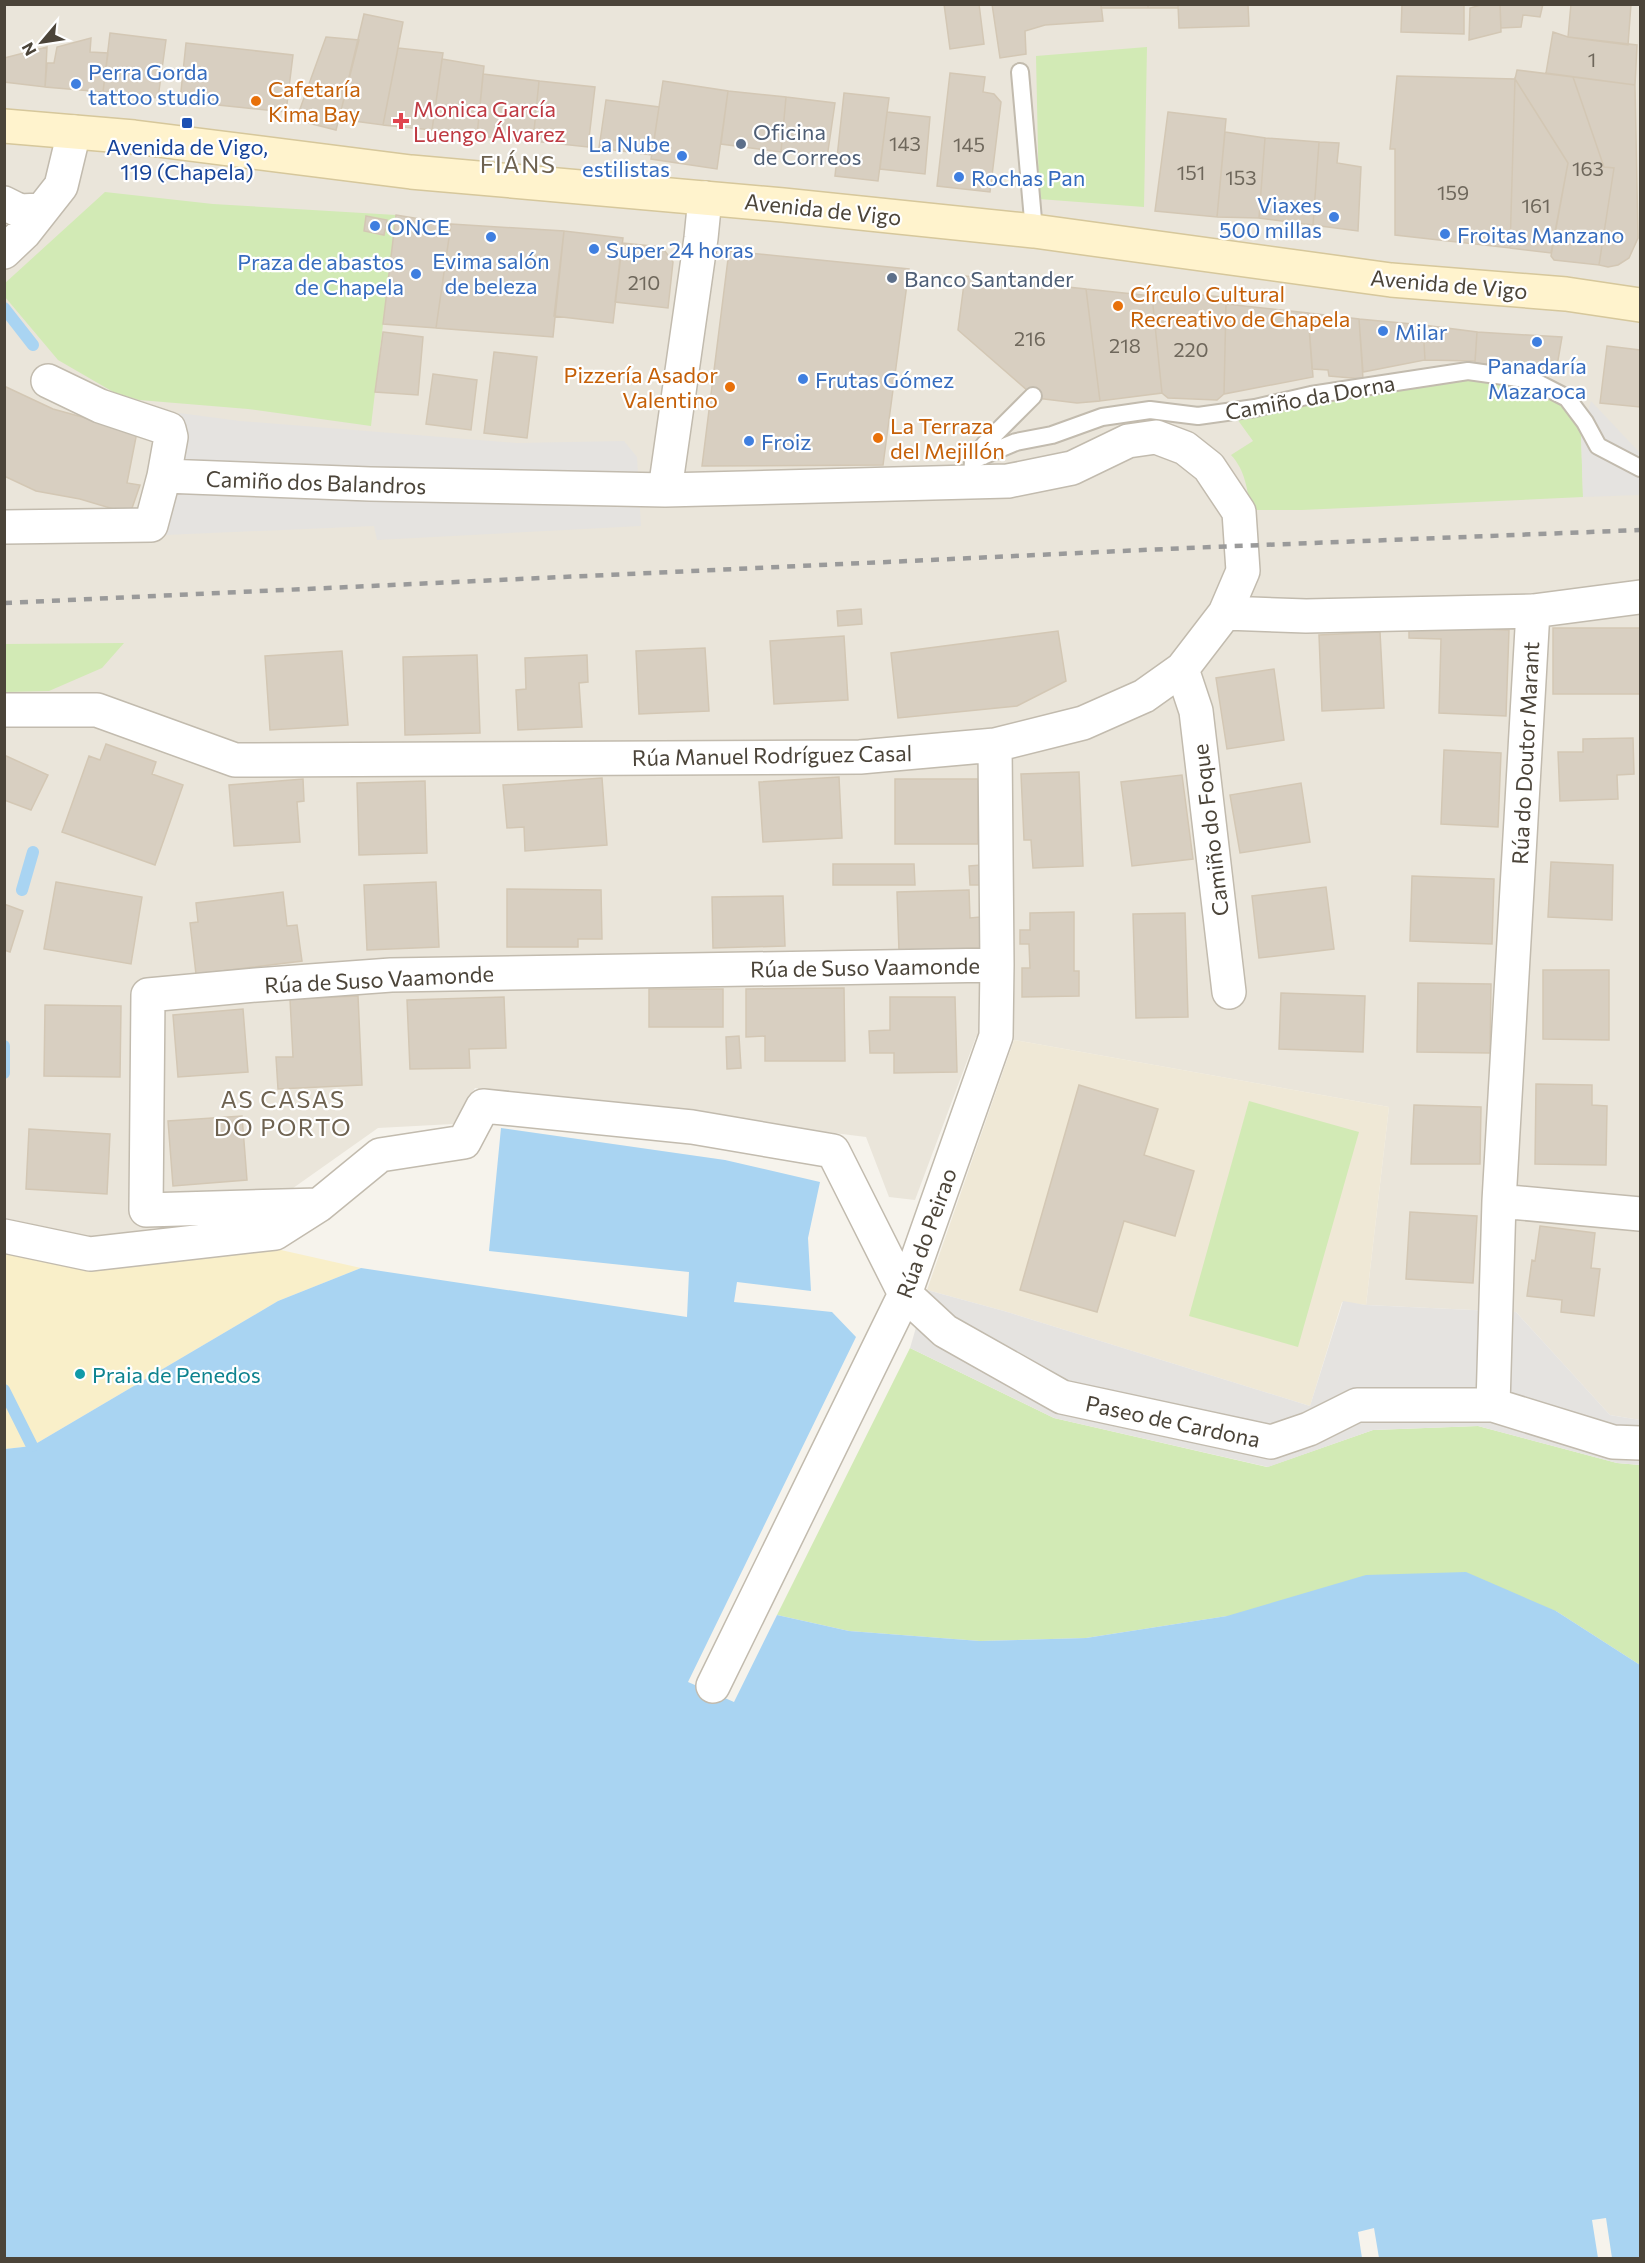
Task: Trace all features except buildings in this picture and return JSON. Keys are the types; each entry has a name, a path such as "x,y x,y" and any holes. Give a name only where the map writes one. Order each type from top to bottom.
{"main road":[{"name":"Avenida de Vigo","path":"4,126 134,137 411,172 705,198 1034,231 1391,280 1566,294 1641,305"}],"street":[{"path":"4,252 24,233 61,186 74,132"},
{"path":"665,490 705,198"},
{"path":"4,203 20,211 41,210"},
{"path":"4,527 151,525 164,476 171,437 169,429 100,406 48,381"},
{"name":"Rúa Manuel Rodríguez Casal","path":"4,711 97,710 235,760 860,757 994,745 1083,723 1144,696 1182,669 1226,613 1243,571 1239,512 1209,467 1185,448 1156,437 1128,441 1072,468 1008,481 977,469 665,490"},
{"name":"Camiño dos Balandros","path":"164,476 369,484 665,490"},
{"path":"1533,611 1641,597"},
{"name":"Rúa do Doutor Marant","path":"1226,613 1306,616 1533,611 1499,1201 1493,1405"},
{"name":"Camiño do Foque","path":"1182,669 1196,711 1229,992"},
{"name":"Rúa do Peirao","path":"713,1686 905,1294 996,1036 998,965 994,745"},
{"name":"Rúa de Suso Vaamonde","path":"319,1205 146,1210 148,996 391,975 998,965"},
{"name":"Paseo de Cardona","path":"319,1205 380,1155 464,1142 483,1106 692,1127 833,1151 905,1294 945,1332 1062,1397 1271,1442 1309,1429 1357,1405 1493,1405 1613,1442 1641,1443"},
{"path":"1499,1201 1641,1214"},
{"path":"4,1236 90,1254 275,1233 319,1205"}],"lane":[{"path":"1020,72 1034,231"},
{"name":"Camiño da Dorna","path":"977,469 1016,442 1052,435 1102,417 1150,410 1198,416 1255,408 1311,395 1468,371 1532,380 1567,398 1585,422 1598,446 1641,468"},
{"path":"977,469 984,445 1033,396"}],"shaded area":[{"path":"5,5 1640,5 1640,1420 1610,1415 1516,1312 1366,1305 1389,1107 1014,1040 976,1037 915,1200 889,1197 866,1137 475,1088 453,1124 378,1128 255,1215 90,1237 5,1218"},
{"path":"1591,401 1640,453 1640,495 1583,497 1581,434"},
{"path":"179,413 240,421 517,443 624,441 637,457 641,526 377,540 374,526 165,535"},
{"path":"1014,1040 1389,1107 1366,1305 1342,1302 1310,1406 1004,1311 927,1290"},
{"path":"927,1290 1004,1311 1310,1406 1343,1301 1366,1305 1516,1312 1610,1415 1640,1420 1640,1465 1617,1463 1478,1426 1373,1430 1268,1467 1054,1418 910,1348"}],"green space":[{"path":"1147,47 1144,207 1039,199 1036,56"},
{"path":"105,192 213,204 396,215 371,426 248,409 139,400 115,393 58,360 5,297 4,284"},
{"path":"1436,374 1532,380 1585,422 1581,434 1583,497 1302,510 1250,510 1243,474 1231,455 1253,441 1232,412"},
{"path":"124,643 102,668 49,691 5,692 5,644"},
{"path":"1249,1101 1359,1132 1298,1347 1189,1316"},
{"path":"910,1348 1054,1418 1267,1467 1373,1430 1478,1426 1617,1463 1640,1465 1640,1665 1556,1611 1227,1616 1086,1638 980,1641 849,1631 777,1615"}],"sand":[{"name":"Praia de Penedos","path":"5,1247 272,1248 361,1268 278,1301 32,1446 5,1449"}],"water":[{"path":"501,1128 725,1160 820,1182 808,1238 811,1291 737,1282 734,1302 832,1312 856,1337 688,1682 734,1702 777,1615 849,1631 980,1641 1086,1638 1227,1616 1366,1575 1466,1572 1556,1611 1640,1665 1640,2258 5,2258 5,1449 32,1446 278,1301 361,1268 687,1317 689,1272 489,1251"}],"pier":[{"path":"1606,2218 1612,2258 1598,2258 1592,2220"},
{"path":"1374,2228 1379,2258 1362,2258 1358,2232"}],"waterway":[{"path":"4,308 33,345"},
{"path":"22,890 33,852"},
{"path":"4,1046 4,1073"},
{"path":"4,1390 32,1446"}],"railway":[{"path":"4,603 1187,548 1640,530"}],"place":[{"name":"Perra Gorda tattoo studio","path":"76,84"},
{"name":"Cafetaría Kima Bay","path":"256,101"},
{"name":"Monica García Luengo Álvarez","path":"401,121"},
{"name":"Avenida de Vigo, 119 (Chapela)","path":"187,123"},
{"name":"Oficina de Correos","path":"741,144"},
{"name":"La Nube estilistas","path":"682,156"},
{"name":"Rochas Pan","path":"959,177"},
{"name":"Viaxes 500 millas","path":"1334,217"},
{"name":"ONCE","path":"375,226"},
{"name":"Froitas Manzano","path":"1445,234"},
{"name":"Evima salón de beleza","path":"491,237"},
{"name":"Super 24 horas","path":"594,249"},
{"name":"Praza de abastos de Chapela","path":"416,274"},
{"name":"Banco Santander","path":"892,278"},
{"name":"Círculo Cultural Recreativo de Chapela","path":"1118,306"},
{"name":"Milar","path":"1383,331"},
{"name":"Panadaría Mazaroca","path":"1537,342"},
{"name":"Frutas Gómez","path":"803,379"},
{"name":"Pizzería Asador Valentino","path":"730,387"},
{"name":"La Terraza del Mejillón","path":"878,438"},
{"name":"Froiz","path":"749,441"},
{"name":"Praia de Penedos","path":"80,1374"}],"district":[{"name":"FIÁNS","path":"518,163"},
{"name":"AS CASAS DO PORTO","path":"283,1112"}]}
